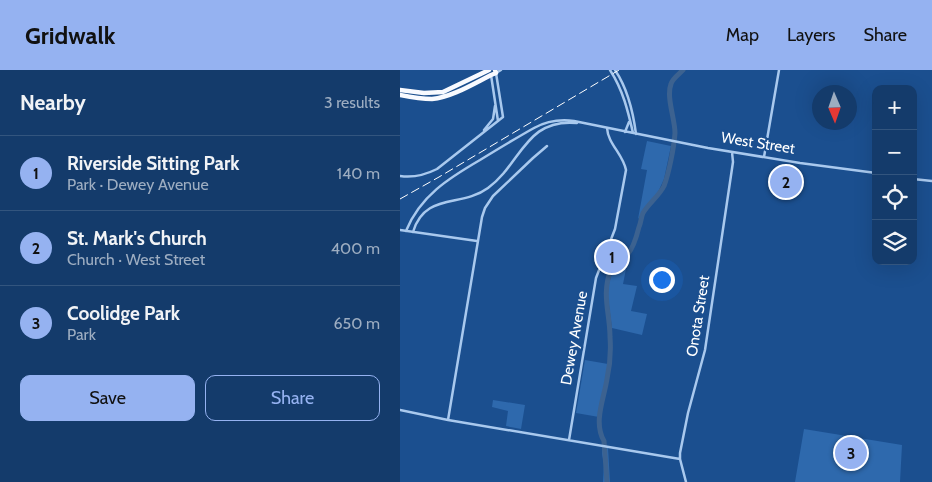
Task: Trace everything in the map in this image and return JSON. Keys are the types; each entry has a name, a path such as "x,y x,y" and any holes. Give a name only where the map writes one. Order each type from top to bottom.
{"highway":[{"path":"400,90 426,94 443,92 494,71"},
{"path":"400,95 419,98 442,97 494,71"}],"street":[{"path":"610,70 622,92 634,134"},
{"path":"616,70 631,104 634,134"},
{"path":"764,157 779,70"},
{"path":"494,71 498,121"},
{"path":"400,176 418,176 437,169 502,117 494,71"},
{"path":"480,135 494,115 496,102"},
{"path":"625,132 629,116"},
{"path":"406,231 418,208 431,194 447,180 488,155 549,121 566,120 586,124"},
{"path":"413,232 418,220 435,205 468,198 488,188 532,137 545,128 553,124 586,124"},
{"name":"West Street","path":"586,124 732,152 872,173"},
{"name":"Dewey Avenue","path":"569,440 596,278 615,229 626,170 626,166 608,138 607,128"},
{"path":"448,420 477,241 485,208 492,198 548,146"},
{"name":"Onota Street","path":"686,482 680,453 704,350 733,162 732,152"},
{"path":"917,179 932,181"},
{"path":"400,230 477,241"},
{"path":"400,410 448,420 680,459"}],"shaded area":[{"path":"647,141 671,146 664,179 655,197 638,219 647,170 641,169"},
{"path":"614,267 626,269 623,284 637,286 631,311 647,314 642,335 612,328 607,290"},
{"path":"585,360 608,364 599,417 576,413"},
{"path":"493,400 525,405 521,429 506,426 508,411 492,407"},
{"path":"804,429 902,445 900,482 795,482"},
{"path":"602,447 608,448 610,482 603,482 604,464"}],"waterway":[{"path":"607,482 604,441 599,426 599,418 610,358 610,328 606,295 608,278 615,263 625,257 631,249 643,213 664,186 671,160 675,133 670,89 673,80 683,70"}],"railway":[{"path":"400,199 619,70"}],"place":[{"name":"St. Mark's Church","path":"786,182"},
{"name":"Riverside Sitting Park","path":"612,257"},
{"name":"Coolidge Park","path":"851,453"}]}
